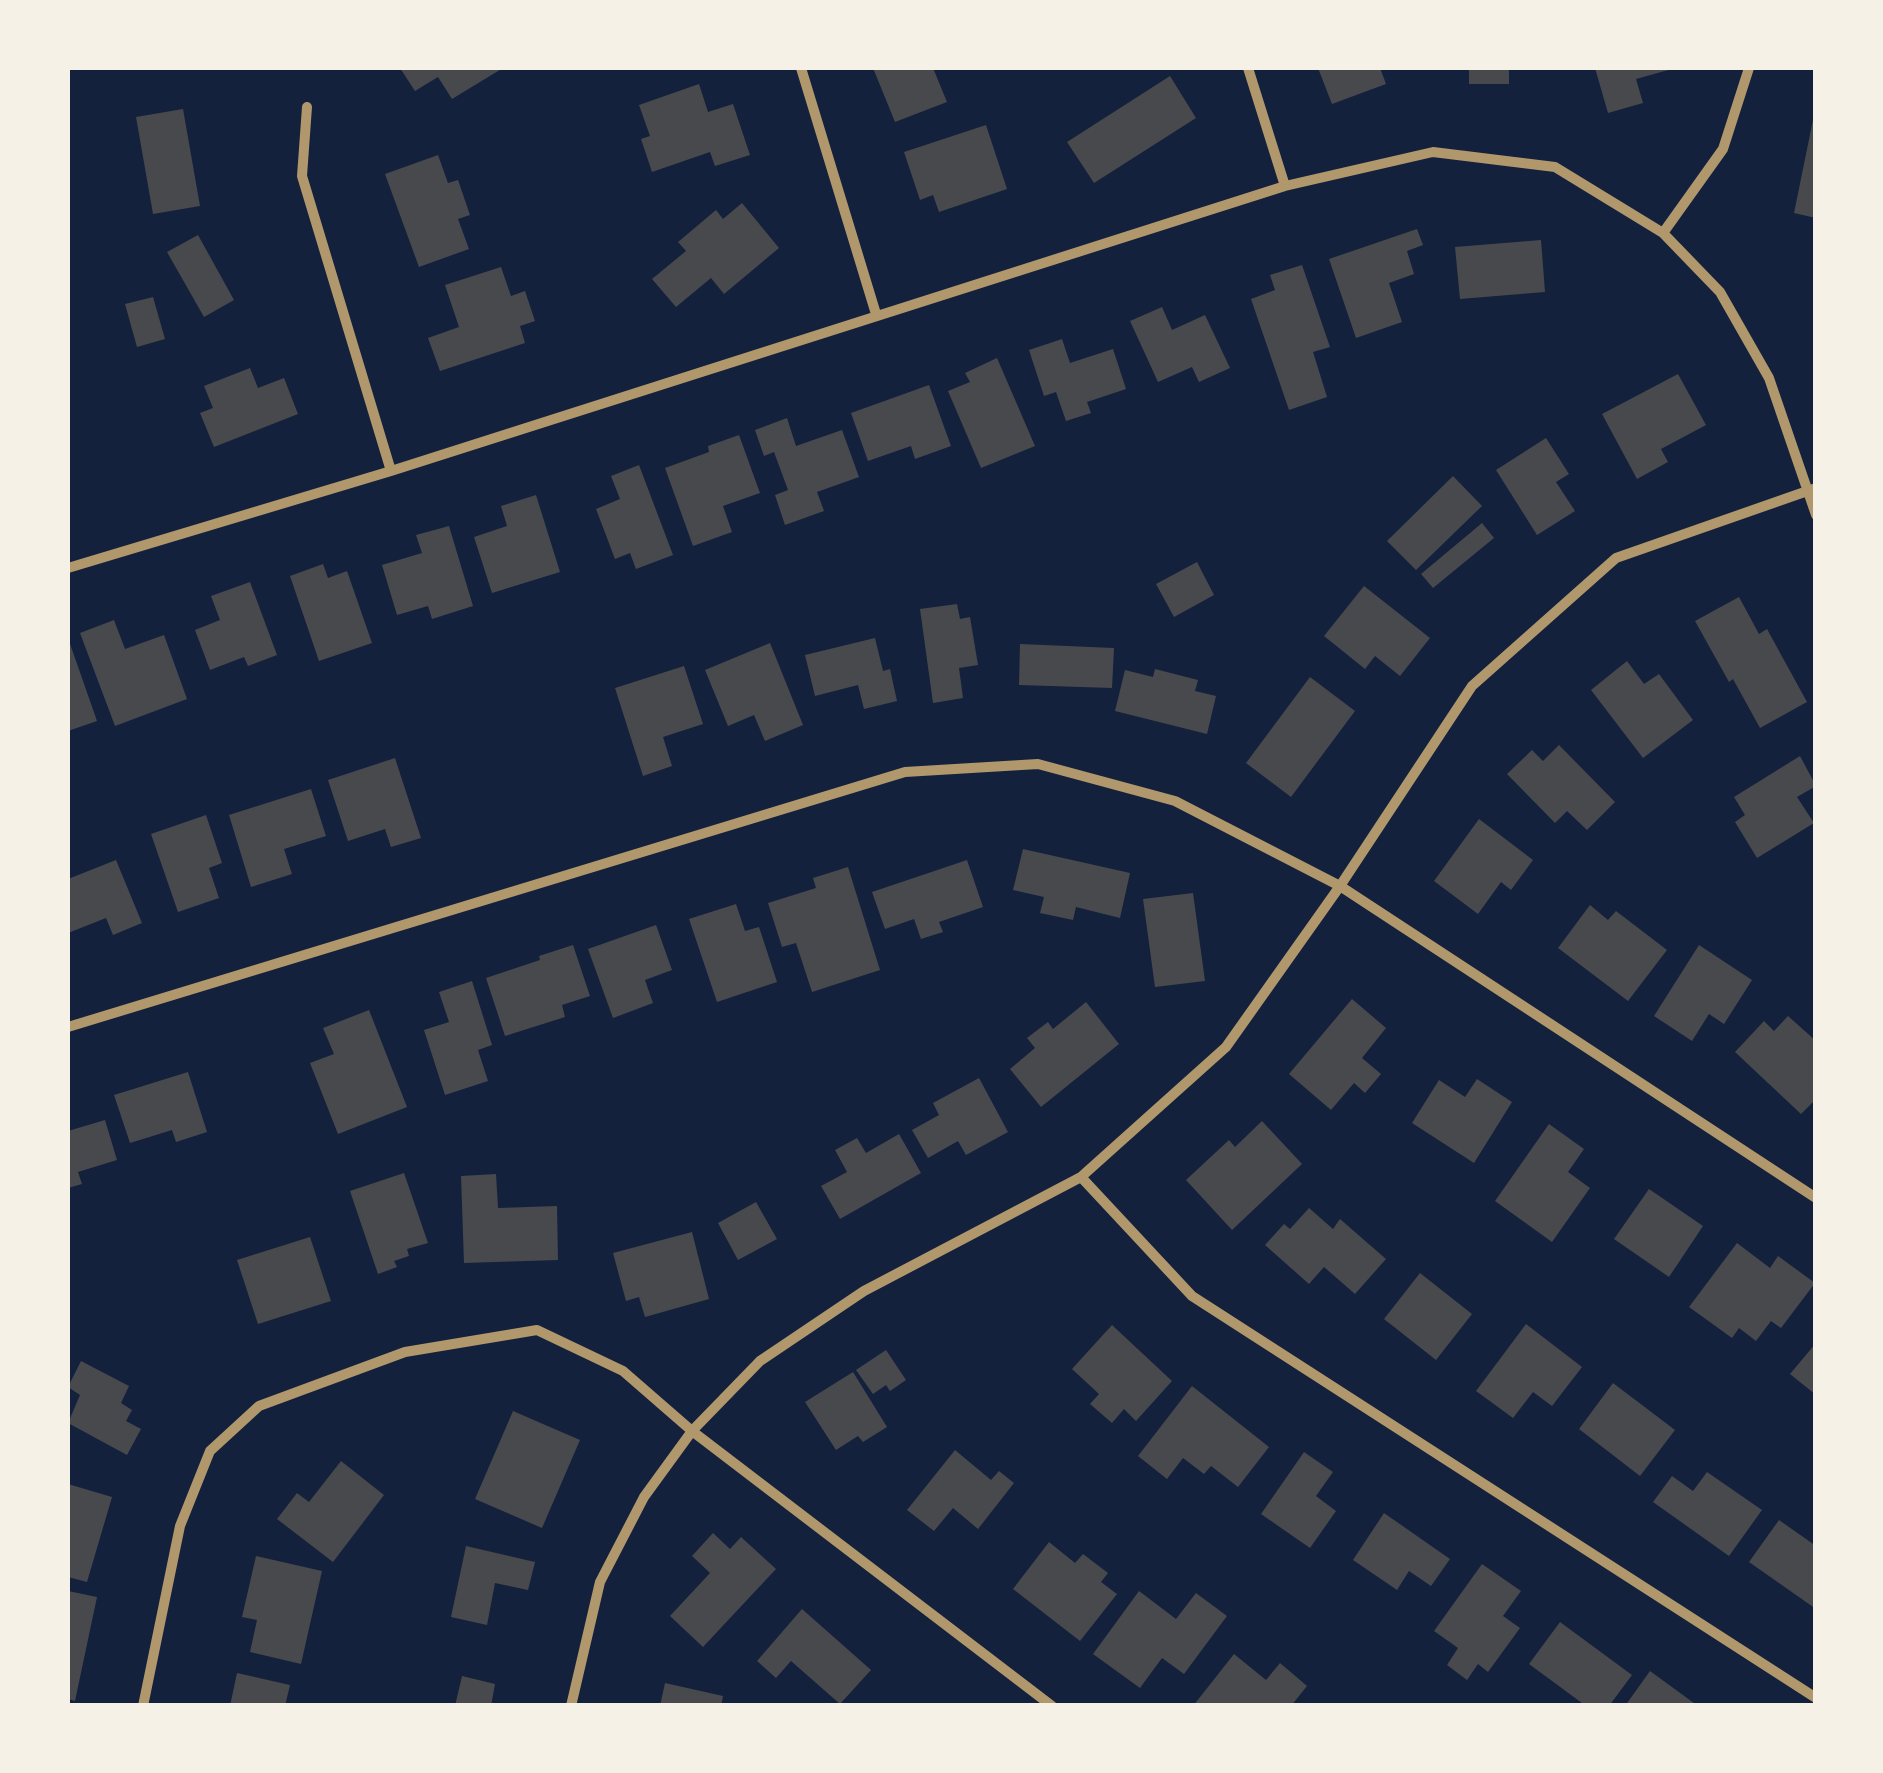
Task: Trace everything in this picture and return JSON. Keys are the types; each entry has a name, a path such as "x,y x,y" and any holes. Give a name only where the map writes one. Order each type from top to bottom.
{"street":[{"path":"802,68 876,314"},
{"path":"1248,68 1285,186"},
{"path":"1663,233 1723,149 1750,68"},
{"path":"307,107 302,176 391,471"},
{"path":"68,568 391,471 1285,186 1433,152 1555,167 1663,233 1720,292 1769,378 1811,489 1816,515"},
{"path":"572,1706 600,1582 644,1497 692,1431 760,1361 864,1291 1081,1177 1226,1047 1340,886 1472,686 1616,558 1811,489"},
{"path":"68,1027 905,772 1038,764 1175,801 1340,886 1816,1198"},
{"path":"1081,1177 1192,1296 1816,1698"},
{"path":"143,1706 180,1526 210,1452 258,1406 405,1352 537,1330 623,1371 692,1431 1052,1706"}],"building":[{"path":"400,68 503,68 452,99 438,77 415,91"},
{"path":"873,68 933,68 947,102 895,122"},
{"path":"1318,68 1380,68 1386,84 1332,104"},
{"path":"1469,68 1509,68 1509,84 1469,84"},
{"path":"1595,68 1672,69 1636,79 1643,103 1608,113"},
{"path":"1170,76 1196,118 1094,183 1067,142"},
{"path":"699,84 708,112 733,104 750,155 715,166 710,152 652,172 641,139 650,136 639,105"},
{"path":"183,109 200,206 153,214 136,117"},
{"path":"1816,116 1816,218 1794,213"},
{"path":"986,125 1007,189 939,212 933,195 920,200 904,152"},
{"path":"438,155 448,183 458,180 470,215 458,219 469,249 419,267 385,174"},
{"path":"742,203 779,248 724,294 711,278 676,307 652,279 686,251 678,242 716,210 723,219"},
{"path":"1417,229 1423,245 1407,251 1414,274 1389,283 1402,322 1356,338 1329,259"},
{"path":"198,235 234,300 204,317 167,252"},
{"path":"1541,240 1545,292 1460,299 1455,247"},
{"path":"1302,265 1330,347 1313,352 1327,397 1289,410 1251,299 1275,290 1270,275"},
{"path":"501,267 511,296 525,291 535,321 520,326 525,343 440,371 428,338 459,327 445,285"},
{"path":"153,297 165,339 137,347 125,304"},
{"path":"1162,307 1172,330 1205,315 1230,368 1199,382 1192,367 1158,382 1130,321"},
{"path":"1062,339 1070,363 1113,349 1126,389 1087,402 1091,413 1066,421 1056,392 1044,396 1029,350"},
{"path":"997,358 1035,446 981,468 948,391 970,382 965,373"},
{"path":"250,368 258,388 284,378 298,414 214,447 200,413 213,408 204,386"},
{"path":"1678,374 1706,425 1661,449 1668,462 1637,479 1602,414"},
{"path":"929,385 951,446 915,459 911,446 868,461 851,413"},
{"path":"787,418 796,446 842,430 859,477 817,492 824,511 785,525 775,495 788,490 774,452 764,456 755,430"},
{"path":"739,435 760,493 723,506 732,532 693,546 665,468 709,452 708,446"},
{"path":"1546,438 1569,474 1556,482 1575,511 1537,535 1496,470"},
{"path":"639,465 673,555 636,569 630,553 615,559 596,509 620,499 611,476"},
{"path":"1453,476 1482,506 1416,570 1387,541"},
{"path":"536,495 560,572 492,593 474,537 507,526 501,506"},
{"path":"1482,523 1494,538 1433,588 1421,574"},
{"path":"449,526 473,606 432,619 428,606 397,615 382,565 422,553 416,535"},
{"path":"1197,562 1214,595 1174,617 1156,584"},
{"path":"323,564 328,578 347,571 372,643 319,661 290,576"},
{"path":"250,582 277,655 248,666 244,657 210,670 195,630 220,620 211,596"},
{"path":"1364,586 1430,638 1400,676 1375,656 1365,669 1324,636"},
{"path":"1739,597 1759,634 1767,629 1807,702 1760,728 1695,621"},
{"path":"957,604 960,619 970,617 978,665 959,668 963,698 933,703 920,609"},
{"path":"114,620 125,649 164,635 187,699 115,726 80,633"},
{"path":"68,638 97,721 68,731"},
{"path":"875,638 883,671 890,669 897,701 864,709 858,685 815,696 805,655"},
{"path":"770,643 803,725 765,741 754,715 728,726 705,670"},
{"path":"1020,644 1114,648 1112,688 1019,685"},
{"path":"1627,661 1644,684 1659,674 1693,720 1643,758 1591,690"},
{"path":"684,666 703,724 663,737 672,766 643,776 615,688"},
{"path":"1155,669 1198,680 1195,691 1216,696 1207,734 1115,711 1125,670 1153,677"},
{"path":"1310,677 1355,711 1291,797 1246,763"},
{"path":"1559,745 1615,802 1587,830 1567,811 1555,823 1507,774 1532,750 1543,761"},
{"path":"1800,756 1816,786 1797,797 1814,823 1757,858 1735,822 1745,815 1734,797"},
{"path":"395,758 421,838 391,847 385,829 348,841 328,780"},
{"path":"311,789 326,836 284,849 292,874 251,887 229,815"},
{"path":"206,815 222,863 209,868 219,898 178,912 151,834"},
{"path":"1479,819 1533,860 1511,890 1501,882 1478,914 1434,881"},
{"path":"1023,849 1130,873 1120,918 1076,907 1073,920 1040,913 1044,897 1013,890"},
{"path":"116,860 142,923 113,935 106,918 68,933 68,879"},
{"path":"967,860 983,907 939,922 943,932 921,939 914,919 885,929 872,892"},
{"path":"848,867 880,970 812,992 796,943 782,947 768,903 816,888 813,878"},
{"path":"1193,893 1205,981 1155,987 1143,899"},
{"path":"736,904 745,931 759,927 777,982 717,1002 689,919"},
{"path":"1590,905 1608,920 1616,911 1667,950 1628,1001 1558,948"},
{"path":"656,925 672,970 645,980 653,1003 613,1018 588,949"},
{"path":"573,945 590,996 562,1005 565,1017 505,1036 486,978"},
{"path":"1699,945 1752,980 1724,1024 1709,1014 1692,1041 1654,1016"},
{"path":"472,981 492,1045 478,1050 488,1081 445,1095 424,1030 449,1022 439,992"},
{"path":"1352,999 1386,1028 1362,1058 1381,1074 1365,1093 1354,1083 1331,1110 1289,1074"},
{"path":"1086,1002 1119,1044 1041,1107 1010,1069 1035,1048 1027,1038 1048,1022 1053,1029"},
{"path":"369,1010 407,1107 338,1134 310,1063 334,1054 323,1028"},
{"path":"1788,1016 1816,1041 1816,1099 1801,1114 1735,1052 1764,1021 1774,1031"},
{"path":"188,1072 207,1132 176,1142 172,1130 130,1143 114,1095"},
{"path":"979,1078 1008,1132 966,1155 958,1141 928,1158 912,1130 939,1115 933,1103"},
{"path":"1477,1079 1512,1102 1474,1163 1412,1123 1439,1080 1465,1097"},
{"path":"105,1120 117,1160 78,1172 82,1184 68,1188 68,1131"},
{"path":"1262,1121 1302,1164 1232,1230 1186,1180 1229,1140 1235,1147"},
{"path":"1549,1124 1584,1149 1568,1172 1590,1188 1552,1242 1495,1201"},
{"path":"899,1134 921,1173 840,1219 821,1186 847,1172 835,1150 857,1138 866,1153"},
{"path":"404,1173 428,1243 407,1249 409,1256 394,1261 397,1267 378,1274 350,1191"},
{"path":"496,1174 498,1208 557,1206 558,1260 464,1263 461,1176"},
{"path":"1649,1189 1703,1226 1669,1277 1614,1239"},
{"path":"756,1202 777,1239 738,1260 718,1223"},
{"path":"1309,1208 1333,1229 1340,1219 1386,1259 1355,1294 1324,1267 1309,1284 1265,1245 1284,1224 1290,1229"},
{"path":"692,1232 709,1299 645,1317 639,1297 626,1301 613,1253"},
{"path":"310,1237 331,1301 258,1324 237,1260"},
{"path":"1737,1243 1770,1268 1778,1256 1815,1283 1781,1328 1771,1321 1756,1341 1739,1328 1732,1338 1689,1307"},
{"path":"1420,1273 1472,1314 1436,1360 1384,1319"},
{"path":"1526,1324 1582,1367 1552,1406 1533,1392 1513,1418 1476,1391"},
{"path":"1112,1325 1172,1381 1136,1421 1124,1409 1112,1423 1090,1404 1099,1394 1072,1369"},
{"path":"1816,1343 1816,1395 1790,1374"},
{"path":"886,1350 906,1380 890,1391 886,1385 873,1394 856,1370"},
{"path":"81,1361 129,1386 121,1403 132,1410 126,1421 141,1429 127,1455 68,1423 80,1395 68,1387"},
{"path":"853,1372 887,1427 863,1442 858,1436 836,1450 805,1402"},
{"path":"1613,1383 1675,1430 1640,1476 1579,1429"},
{"path":"1192,1386 1269,1447 1238,1487 1211,1466 1204,1474 1183,1458 1167,1479 1138,1456"},
{"path":"513,1411 580,1440 542,1528 475,1499"},
{"path":"955,1450 991,1480 999,1471 1014,1483 978,1529 953,1508 934,1531 907,1510"},
{"path":"1304,1452 1333,1472 1316,1496 1336,1511 1310,1548 1261,1514"},
{"path":"341,1461 384,1495 333,1562 277,1519 297,1493 309,1502"},
{"path":"1707,1472 1762,1510 1729,1556 1653,1502 1672,1476 1693,1491"},
{"path":"68,1484 112,1497 87,1582 68,1577"},
{"path":"1384,1513 1450,1559 1431,1586 1409,1571 1397,1590 1353,1560"},
{"path":"1779,1520 1816,1546 1816,1609 1749,1562"},
{"path":"713,1533 730,1549 741,1537 776,1569 703,1647 670,1616 710,1573 692,1556"},
{"path":"1049,1542 1075,1563 1083,1554 1108,1573 1101,1582 1117,1594 1080,1641 1013,1589"},
{"path":"466,1546 535,1562 528,1590 495,1583 487,1625 451,1617"},
{"path":"256,1556 322,1571 301,1664 250,1652 257,1620 242,1617"},
{"path":"1482,1564 1521,1591 1503,1616 1520,1628 1488,1672 1478,1664 1467,1680 1447,1665 1458,1648 1434,1631"},
{"path":"68,1591 97,1597 75,1701 68,1699"},
{"path":"1139,1591 1176,1619 1196,1593 1227,1616 1184,1674 1162,1658 1140,1688 1093,1654"},
{"path":"802,1609 871,1670 840,1704 791,1661 776,1678 757,1661"},
{"path":"1560,1622 1632,1675 1609,1706 1586,1706 1529,1664"},
{"path":"1234,1654 1266,1680 1280,1663 1307,1686 1291,1706 1193,1706"},
{"path":"1650,1671 1698,1706 1625,1706"},
{"path":"237,1673 290,1685 285,1706 230,1706"},
{"path":"462,1676 495,1684 491,1706 455,1706"},
{"path":"665,1683 723,1696 721,1706 660,1706"}]}
